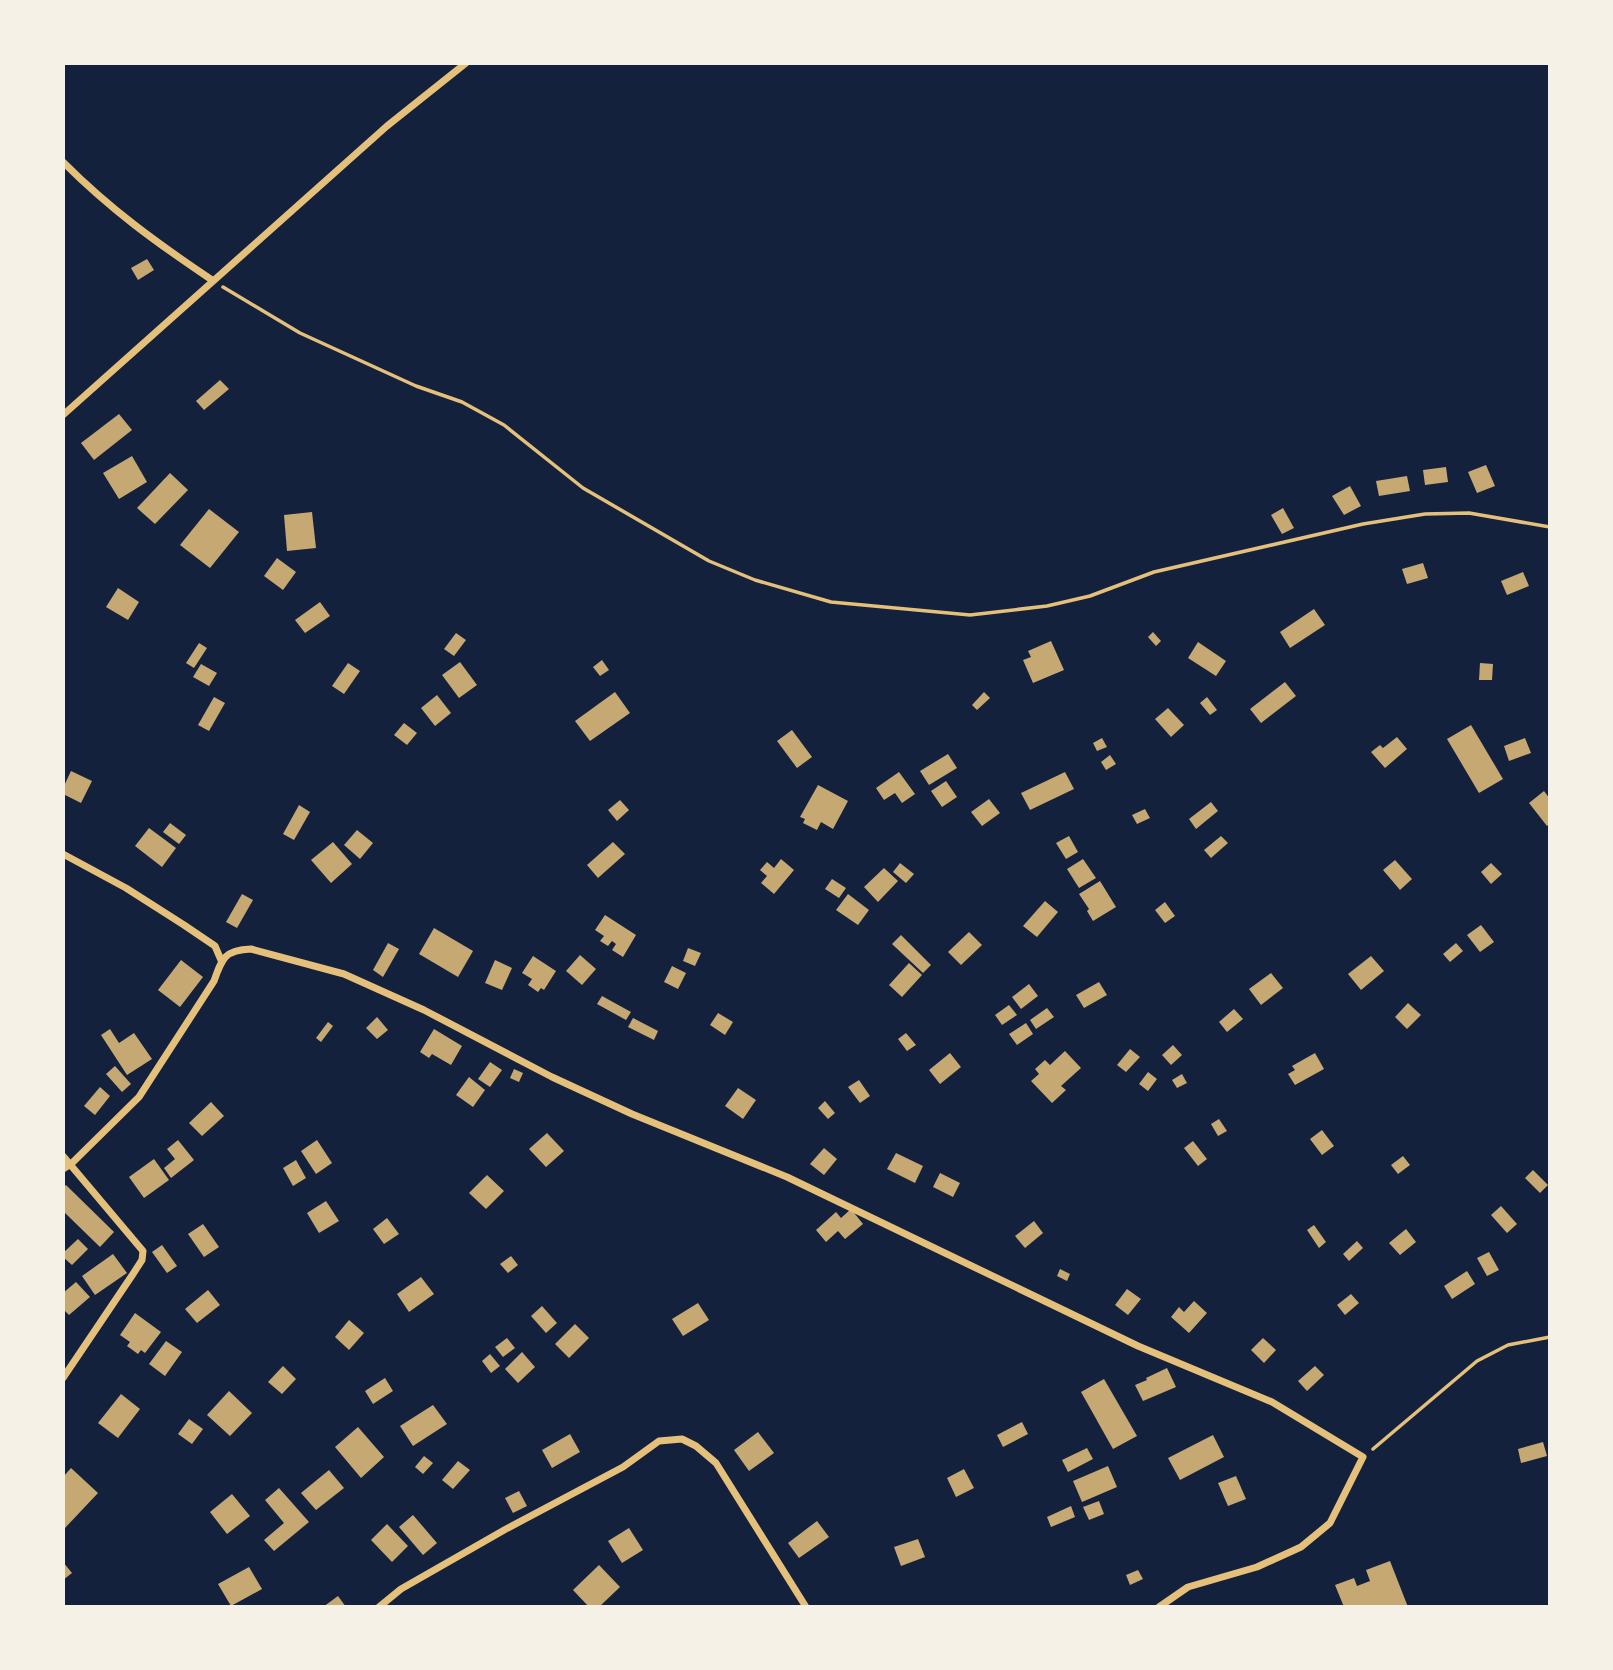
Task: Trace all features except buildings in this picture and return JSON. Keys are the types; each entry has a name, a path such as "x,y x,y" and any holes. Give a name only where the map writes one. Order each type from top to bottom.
{"street":[{"path":"63,415 387,126 466,63"},
{"path":"63,162 100,199 212,280"},
{"path":"63,854 126,887 215,946 221,960"},
{"path":"63,1169 139,1097 214,981 221,960 235,950 250,949 344,974 424,1010 552,1077 632,1114 787,1177 1138,1346 1272,1402 1363,1457 1330,1524 1300,1546 1256,1567 1188,1587 1159,1607"},
{"path":"63,1156 143,1251 142,1260 63,1378"},
{"path":"379,1607 401,1589 623,1466 659,1441 682,1439 696,1446 716,1463 806,1607"}],"path":[{"path":"212,280 300,333 416,386 462,402 504,425 583,488 709,561 755,580 831,601 970,615 1047,606 1090,596 1154,572 1350,527 1425,514 1469,513 1550,527"},
{"path":"1363,1457 1477,1361 1508,1345 1550,1336"}]}
